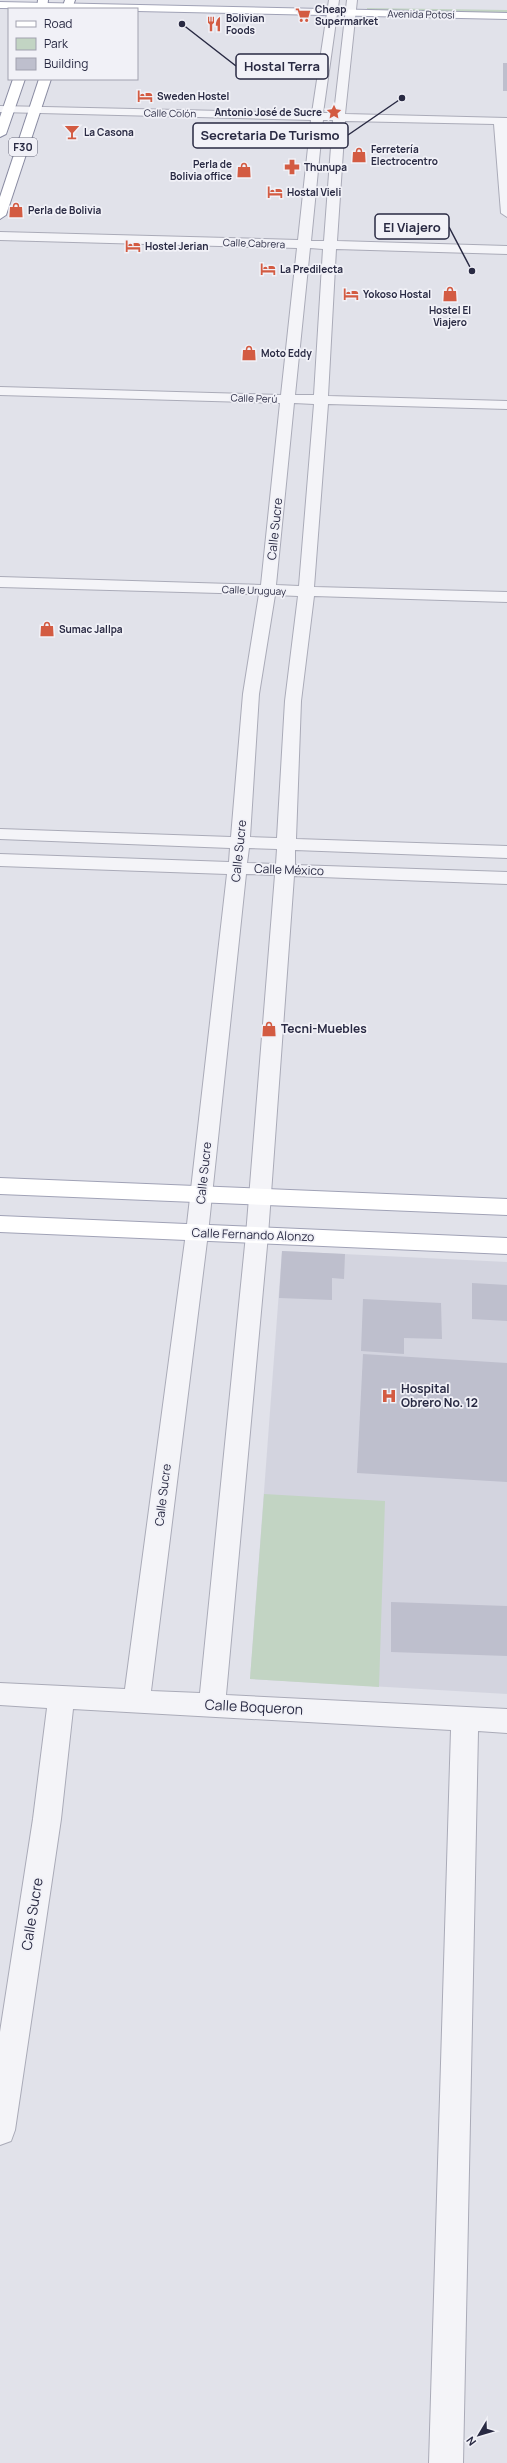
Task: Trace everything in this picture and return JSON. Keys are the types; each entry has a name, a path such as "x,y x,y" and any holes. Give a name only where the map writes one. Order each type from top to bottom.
{"main road":[{"name":"Avenida Potosí","path":"118,0 333,6"},
{"name":"Avenida Potosí","path":"0,5 352,6 507,9"},
{"name":"Avenida Potosí","path":"352,6 507,16"},
{"name":"F30","path":"0,134 7,107 19,80"},
{"name":"F30","path":"0,215 45,80"},
{"path":"0,1186 507,1207"},
{"name":"Calle Fernando Alonzo","path":"0,1224 507,1246"}],"street":[{"name":"Calle Sucre","path":"136,1701 202,1194 240,843 251,694 267,597 290,393 317,113 333,6"},
{"path":"212,1705 257,1235 286,870 293,701 306,598 322,394 330,240 340,113 352,6"},
{"name":"Calle Colón","path":"0,101 7,107 37,106 340,113 505,119"},
{"path":"505,119 507,213"},
{"name":"Calle Cabrera","path":"0,226 330,240 507,250"},
{"name":"Calle Cabrera","path":"0,236 304,239"},
{"name":"Calle Cabrera","path":"330,240 507,239"},
{"name":"Calle Perú","path":"0,379 322,394 507,405"},
{"name":"Calle Perú","path":"0,391 290,393"},
{"name":"Calle Perú","path":"322,394 507,393"},
{"name":"Calle Uruguay","path":"0,582 267,597"},
{"name":"Calle Uruguay","path":"0,597 507,597"},
{"name":"Calle Uruguay","path":"306,598 507,611"},
{"path":"0,834 507,852"},
{"name":"Calle México","path":"0,860 507,878"},
{"name":"Calle Boqueron","path":"0,1694 507,1720"},
{"name":"Calle Sucre","path":"0,2130 47,1819 61,1698"},
{"path":"446,2463 465,1718"}],"shaded area":[{"name":"Hospital Obrero No. 12","path":"282,1251 507,1262 507,1694 250,1679"}],"green space":[{"path":"367,8 507,10 507,14 367,11"},
{"path":"264,1494 385,1501 379,1687 250,1679"}],"building":[{"path":"503,63 507,63 507,91 503,91"},
{"path":"282,1251 345,1254 344,1279 332,1278 332,1300 279,1298"},
{"path":"472,1283 507,1285 507,1321 472,1319"},
{"path":"363,1299 441,1303 442,1339 404,1338 404,1354 361,1351"},
{"path":"363,1354 507,1363 507,1482 357,1473"},
{"path":"391,1602 507,1606 507,1656 391,1652"}],"place":[{"name":"Cheap Supermarket","path":"303,15"},
{"name":"Hostal Terra","path":"182,24"},
{"name":"Bolivian Foods","path":"214,24"},
{"name":"Sweden Hostel","path":"145,96"},
{"name":"Secretaria De Turismo","path":"402,98"},
{"name":"Antonio José de Sucre","path":"334,112"},
{"name":"La Casona","path":"72,132"},
{"name":"Ferretería Electrocentro","path":"359,155"},
{"name":"Thunupa","path":"292,167"},
{"name":"Perla de Bolivia office","path":"244,170"},
{"name":"Hostal Vieli","path":"275,192"},
{"name":"Perla de Bolivia","path":"16,210"},
{"name":"Hostel Jerian","path":"133,246"},
{"name":"La Predilecta","path":"268,269"},
{"name":"El Viajero","path":"472,271"},
{"name":"Yokoso Hostal","path":"351,294"},
{"name":"Hostel El Viajero","path":"450,294"},
{"name":"Moto Eddy","path":"249,353"},
{"name":"Sumac Jallpa","path":"47,629"},
{"name":"Tecni-Muebles","path":"269,1029"},
{"name":"Hospital Obrero No. 12","path":"389,1396"}]}
